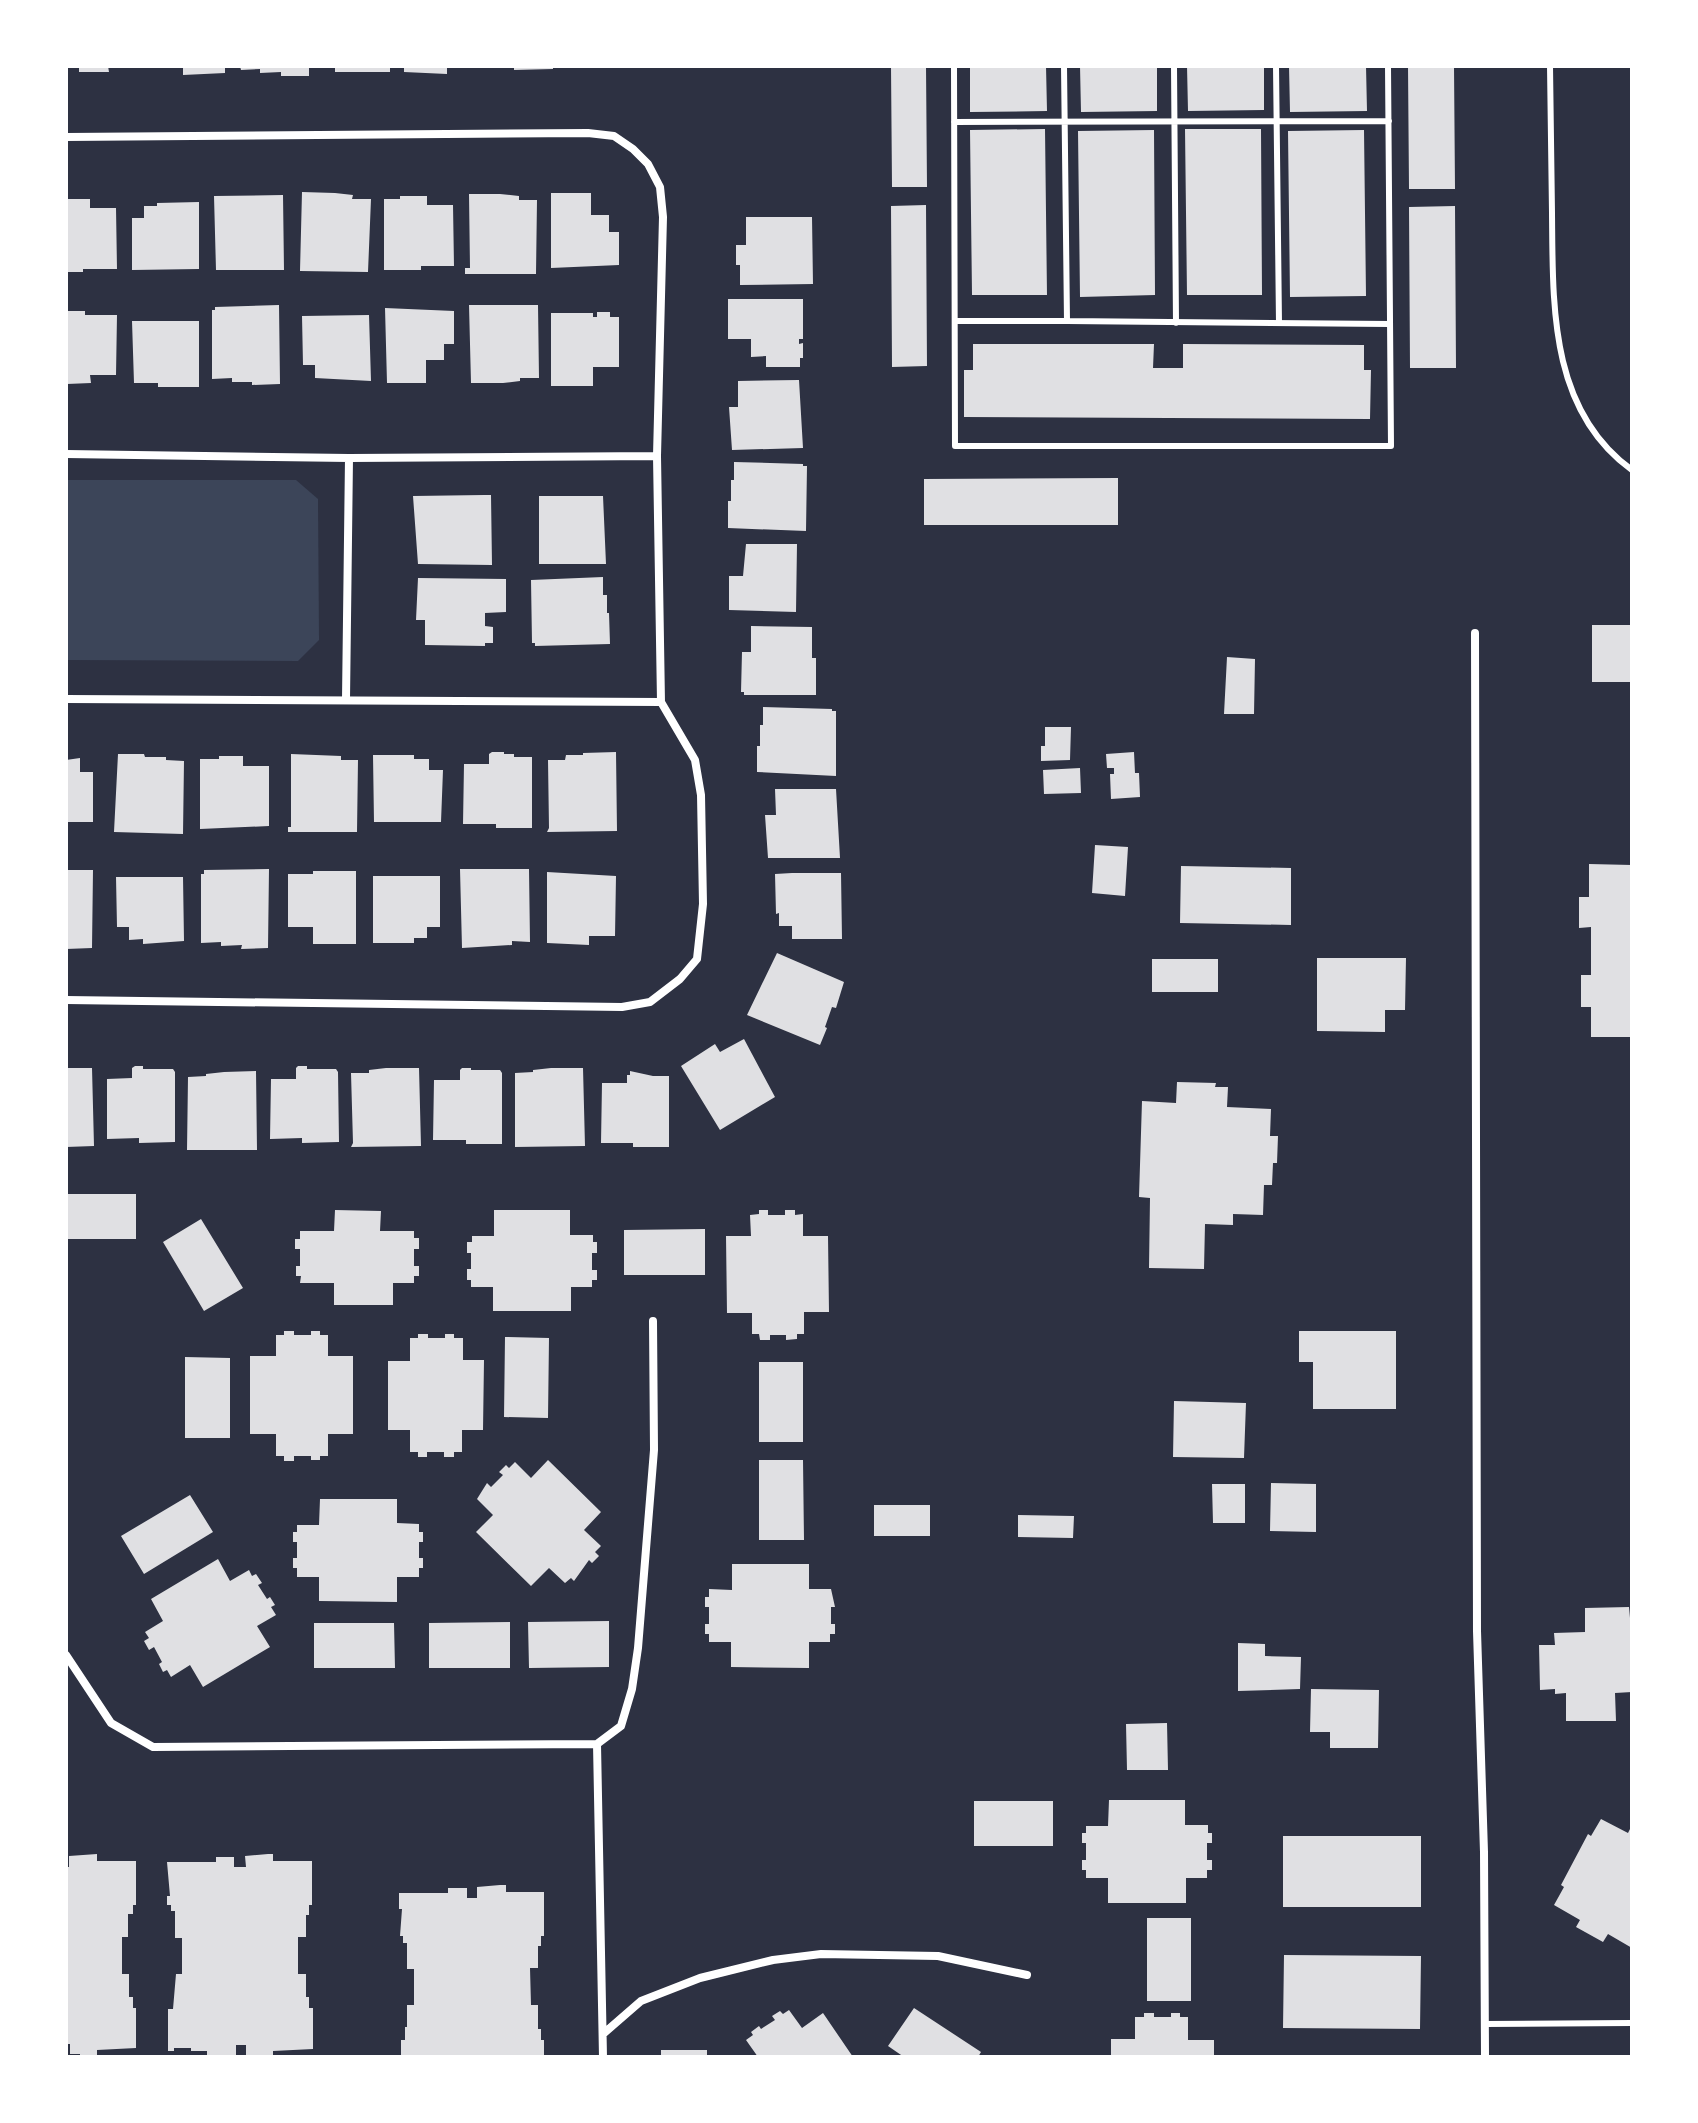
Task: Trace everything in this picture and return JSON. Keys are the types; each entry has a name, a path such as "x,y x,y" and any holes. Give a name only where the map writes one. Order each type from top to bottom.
{"street":[{"path":"66,137 572,133 614,136 648,164 660,187 663,217 657,456 661,702 695,760 701,795 703,904 697,959 680,979 650,1002 622,1007 66,1000"},
{"path":"66,454 349,458 657,456"},
{"path":"346,700 349,458"},
{"path":"1475,633 1477,1616 1484,1839 1485,2057"},
{"path":"66,699 661,702"},
{"path":"66,1655 111,1723 153,1747 597,1744 621,1726 632,1689 638,1648 654,1450 653,1321"},
{"path":"597,1744 603,2057"},
{"path":"603,2034 641,2001 700,1978 773,1960 821,1954 938,1956 1027,1975"}],"lane":[{"path":"954,66 955,446 1391,446 1388,66"},
{"path":"1064,66 1067,321"},
{"path":"1174,66 1176,323"},
{"path":"1276,66 1279,323"},
{"path":"1550,66 1553,284 1561,362 1576,403 1595,434 1632,470"},
{"path":"954,122 1389,121"},
{"path":"955,321 1390,324"},
{"path":"1485,2024 1632,2023"}],"shaded area":[{"path":"66,480 296,480 318,499 319,640 298,661 66,660"}],"building":[{"path":"79,66 108,66 109,72 79,72"},
{"path":"183,66 225,66 225,73 183,75"},
{"path":"240,66 309,66 309,76 260,73 260,69 241,70"},
{"path":"335,66 390,66 390,72 335,72"},
{"path":"404,66 447,66 447,74 404,72"},
{"path":"514,66 553,66 553,69 514,70"},
{"path":"891,66 926,66 927,187 892,187"},
{"path":"970,66 1046,66 1047,111 970,112"},
{"path":"1080,66 1157,66 1157,111 1081,112"},
{"path":"1187,66 1264,66 1264,110 1188,111"},
{"path":"1289,66 1366,66 1367,111 1290,112"},
{"path":"1408,66 1454,66 1455,189 1409,189"},
{"path":"1045,129 1047,295 972,295 970,130"},
{"path":"1185,129 1261,129 1262,295 1187,295"},
{"path":"1154,130 1155,295 1080,297 1078,131"},
{"path":"1364,130 1366,296 1290,297 1288,131"},
{"path":"302,192 371,199 368,272 300,271"},
{"path":"551,193 591,193 591,215 609,215 609,232 619,232 619,265 551,268"},
{"path":"469,194 500,194 519,196 519,200 537,200 536,274 465,274 465,268 470,268"},
{"path":"283,195 284,270 216,270 214,196"},
{"path":"400,196 427,196 427,205 453,205 454,266 384,270 384,199 400,199"},
{"path":"66,199 90,199 90,208 116,208 117,269 66,272"},
{"path":"199,202 199,269 132,270 132,218 144,218 144,206"},
{"path":"926,205 927,366 892,367 891,206"},
{"path":"1455,206 1456,368 1410,368 1409,207"},
{"path":"746,217 812,217 813,284 740,285 736,245 746,245"},
{"path":"728,299 803,299 803,339 799,339 799,344 803,343 803,358 800,358 800,367 766,367 766,356 751,357 751,339 728,339"},
{"path":"279,305 280,384 252,385 252,382 232,382 232,378 212,379 212,310 215,307"},
{"path":"469,305 538,305 539,378 471,383"},
{"path":"385,308 454,311 454,344 444,344 444,360 426,360 426,383 387,383"},
{"path":"66,311 85,311 85,315 117,315 116,375 90,375 91,383 67,384"},
{"path":"597,312 610,312 610,317 619,317 619,367 593,367 593,386 551,386 551,313 593,313 593,317 597,317"},
{"path":"369,315 371,381 315,378 315,365 303,365 302,316"},
{"path":"132,321 199,321 199,387 158,387 158,383 134,383"},
{"path":"973,344 1154,344 1153,368 1183,368 1183,344 1364,345 1364,370 1371,370 1370,419 964,417 964,370 973,370"},
{"path":"799,380 803,448 732,450 729,407 738,407 738,381"},
{"path":"734,462 807,466 806,531 728,528 728,501 731,501"},
{"path":"1118,478 1118,525 924,525 924,479"},
{"path":"491,495 492,565 418,564 413,496"},
{"path":"539,496 603,496 606,564 539,564"},
{"path":"746,544 797,544 796,612 729,610 729,576 743,576"},
{"path":"603,577 610,644 535,646 532,643 531,580"},
{"path":"418,578 506,579 506,612 485,613 485,626 493,627 493,643 485,643 485,646 425,645 425,620 416,620"},
{"path":"1592,625 1632,625 1632,682 1592,682"},
{"path":"751,626 812,627 816,695 744,695 741,692 742,652 751,652"},
{"path":"1227,657 1255,659 1254,714 1224,714"},
{"path":"763,707 836,711 836,776 757,772"},
{"path":"1045,727 1071,727 1070,760 1041,761"},
{"path":"616,752 617,831 547,832 548,760 565,760 566,755 583,753"},
{"path":"1134,752 1140,797 1111,799 1110,774 1114,774 1114,768 1107,768 1106,754"},
{"path":"118,754 144,754 145,757 184,761 183,834 114,832"},
{"path":"291,754 341,756 341,760 358,760 357,832 288,832 288,827 291,827"},
{"path":"489,754 532,757 532,828 463,824 464,764 489,764"},
{"path":"373,755 414,755 414,759 429,759 429,770 443,770 441,822 374,822"},
{"path":"219,756 243,756 243,766 269,766 269,826 200,829 200,759 219,759"},
{"path":"80,758 80,772 93,772 93,822 66,822 66,760"},
{"path":"1080,768 1081,793 1044,794 1043,770"},
{"path":"775,789 836,789 840,858 768,858 765,815 776,815"},
{"path":"1095,845 1128,847 1125,896 1092,893"},
{"path":"1589,864 1632,865 1632,1037 1591,1037 1591,1007 1581,1007 1581,975 1591,975 1591,927 1579,928 1579,897 1589,897"},
{"path":"1181,866 1291,868 1291,925 1180,923"},
{"path":"269,869 268,948 241,949 242,945 201,943 201,874 204,870"},
{"path":"460,869 529,869 530,942 512,941 512,945 462,948"},
{"path":"66,870 93,870 92,948 66,949"},
{"path":"313,871 356,871 356,944 313,944 313,927 288,927 288,874 313,874"},
{"path":"547,872 616,876 615,936 589,936 589,945 547,943"},
{"path":"841,873 842,939 792,939 792,926 779,926 775,874"},
{"path":"373,876 440,876 440,927 427,927 427,938 414,938 414,943 373,943"},
{"path":"116,877 183,877 184,941 143,944 143,939 129,940 129,927 117,927"},
{"path":"777,953 844,982 820,1045 747,1015"},
{"path":"1317,958 1406,958 1405,1010 1385,1010 1385,1032 1317,1031"},
{"path":"1152,959 1218,959 1218,992 1152,992"},
{"path":"744,1039 775,1097 720,1130 681,1066 715,1044 720,1052"},
{"path":"298,1066 336,1069 338,1072 339,1142 302,1143 302,1138 270,1139 271,1079 296,1079"},
{"path":"66,1068 92,1068 94,1146 66,1147"},
{"path":"132,1068 173,1069 175,1072 175,1142 139,1143 139,1138 107,1139 107,1079 132,1078"},
{"path":"419,1068 421,1146 351,1147 351,1073 369,1073 369,1070"},
{"path":"462,1068 500,1070 502,1073 502,1144 433,1140 434,1080 460,1080"},
{"path":"583,1068 585,1146 515,1147 515,1073"},
{"path":"256,1071 257,1150 187,1150 188,1077"},
{"path":"630,1071 669,1076 669,1147 601,1143 602,1083 627,1083"},
{"path":"1177,1082 1216,1083 1215,1087 1228,1087 1227,1107 1271,1109 1270,1136 1278,1136 1272,1185 1264,1185 1263,1215 1233,1214 1233,1225 1205,1224 1204,1269 1149,1268 1150,1198 1139,1197 1142,1101 1176,1103"},
{"path":"66,1194 136,1194 136,1239 66,1239"},
{"path":"335,1210 381,1211 380,1231 414,1231 414,1238 419,1238 419,1249 414,1249 414,1266 419,1266 419,1276 414,1276 414,1283 393,1283 393,1305 334,1305 334,1283 300,1283 301,1276 296,1276 296,1266 300,1266 300,1249 295,1249 295,1239 300,1239 300,1231 334,1231"},
{"path":"494,1210 570,1210 570,1235 593,1235 597,1253 592,1253 592,1270 597,1270 597,1280 592,1280 592,1287 571,1287 571,1311 493,1311 493,1287 471,1287 471,1280 467,1280 471,1253 467,1253 467,1242 472,1242 472,1236 494,1236"},
{"path":"759,1210 768,1210 768,1215 785,1215 785,1210 795,1210 795,1215 803,1214 803,1236 828,1236 829,1312 804,1312 804,1334 797,1334 797,1339 786,1340 786,1335 770,1335 770,1340 760,1340 759,1334 752,1334 752,1313 727,1313 726,1236 751,1236 750,1215 759,1214"},
{"path":"201,1219 243,1288 204,1311 163,1242"},
{"path":"705,1229 705,1275 624,1275 624,1230"},
{"path":"284,1331 294,1331 294,1335 311,1335 311,1331 320,1331 320,1335 328,1335 328,1356 353,1356 353,1434 328,1434 328,1456 320,1456 320,1460 311,1460 311,1456 294,1456 294,1461 284,1461 284,1456 276,1456 276,1434 250,1434 250,1356 276,1356 276,1335 284,1335"},
{"path":"1299,1331 1396,1331 1396,1409 1313,1409 1313,1362 1299,1362"},
{"path":"418,1334 428,1334 428,1338 445,1338 445,1334 454,1334 454,1338 463,1338 463,1360 484,1360 483,1430 462,1430 462,1452 454,1452 454,1457 444,1457 444,1452 427,1452 427,1457 418,1457 418,1452 410,1452 410,1430 388,1430 388,1361 410,1361 410,1338 418,1338"},
{"path":"505,1337 549,1338 548,1418 504,1417"},
{"path":"185,1357 230,1358 230,1438 185,1438"},
{"path":"759,1362 803,1362 803,1442 759,1442"},
{"path":"1174,1401 1246,1403 1244,1458 1173,1457"},
{"path":"548,1460 601,1512 584,1530 601,1546 595,1552 599,1556 592,1563 589,1560 574,1581 571,1578 565,1583 549,1568 531,1586 476,1532 493,1515 477,1499 487,1483 491,1487 503,1475 499,1472 506,1465 509,1468 515,1462 531,1478"},
{"path":"759,1460 803,1460 804,1540 759,1540"},
{"path":"1271,1483 1316,1484 1316,1532 1270,1531"},
{"path":"1212,1484 1245,1484 1245,1523 1213,1523"},
{"path":"190,1495 213,1532 144,1574 121,1536"},
{"path":"320,1499 397,1499 397,1523 419,1524 419,1532 423,1532 423,1542 419,1542 419,1558 423,1558 423,1568 419,1568 419,1577 397,1577 397,1602 319,1601 319,1577 297,1577 297,1568 293,1568 293,1558 297,1558 297,1542 293,1542 293,1532 297,1532 297,1525 319,1525"},
{"path":"874,1505 930,1505 930,1536 874,1536"},
{"path":"1018,1515 1074,1516 1073,1538 1018,1537"},
{"path":"218,1559 230,1581 249,1570 252,1576 256,1574 262,1583 258,1585 275,1605 271,1607 276,1615 257,1626 270,1647 203,1687 190,1665 171,1677 167,1670 163,1672 159,1664 162,1662 154,1647 149,1650 144,1641 149,1638 145,1632 163,1621 151,1599"},
{"path":"732,1564 809,1564 809,1589 831,1589 835,1607 831,1607 831,1624 835,1624 835,1634 830,1634 830,1642 809,1642 809,1668 731,1667 731,1642 709,1642 709,1634 705,1634 705,1624 709,1624 709,1607 705,1607 705,1597 709,1597 709,1589 732,1590"},
{"path":"1629,1607 1632,1618 1632,1692 1615,1693 1616,1721 1566,1721 1566,1693 1555,1694 1555,1689 1540,1690 1539,1645 1555,1645 1554,1633 1585,1632 1585,1608"},
{"path":"609,1621 609,1667 529,1668 528,1622"},
{"path":"510,1622 510,1668 429,1668 429,1623"},
{"path":"314,1623 394,1623 395,1668 314,1668"},
{"path":"1238,1643 1265,1644 1265,1656 1301,1657 1300,1689 1238,1691"},
{"path":"1311,1689 1379,1690 1378,1748 1330,1748 1330,1732 1310,1732"},
{"path":"1167,1723 1168,1770 1127,1770 1126,1724"},
{"path":"1109,1800 1185,1800 1185,1825 1208,1825 1212,1843 1207,1843 1207,1860 1212,1860 1212,1870 1207,1870 1207,1878 1186,1878 1186,1903 1108,1903 1108,1878 1086,1878 1086,1870 1082,1870 1082,1860 1086,1860 1086,1843 1082,1843 1082,1833 1086,1833 1086,1826 1108,1826"},
{"path":"974,1801 1053,1801 1053,1846 974,1846"},
{"path":"1601,1819 1628,1833 1632,1825 1632,1948 1608,1934 1603,1942 1576,1927 1580,1920 1554,1905 1588,1834 1591,1836"},
{"path":"1283,1836 1421,1836 1421,1907 1283,1907"},
{"path":"97,1854 97,1861 136,1861 136,1905 133,1905 133,1914 128,1914 128,1937 122,1937 122,1974 129,1974 129,1997 133,1997 133,2008 136,2008 136,2048 97,2050 97,2057 80,2057 80,2054 70,2054 70,2044 66,2044 66,1867 69,1867 69,1856"},
{"path":"273,1854 273,1861 312,1861 312,1905 309,1905 309,1915 306,1915 306,1937 298,1937 298,1974 306,1974 306,1997 309,1997 309,2008 313,2008 313,2049 273,2051 273,2057 246,2056 246,2045 236,2045 236,2056 207,2057 207,2051 191,2051 191,2048 168,2051 168,2009 173,2009 176,1974 182,1974 182,1938 175,1938 175,1911 167,1905 167,1896 170,1896 167,1862 216,1862 216,1857 234,1857 234,1867 246,1867 245,1856"},
{"path":"506,1885 506,1892 544,1892 544,1936 541,1936 541,1946 538,1946 538,1968 530,1968 531,2005 538,2005 538,2029 541,2029 541,2040 544,2040 544,2057 401,2057 401,2040 405,2040 407,2027 407,2005 414,2005 414,1969 407,1969 407,1943 403,1943 403,1936 400,1936 402,1909 399,1909 399,1893 448,1893 448,1888 467,1888 467,1898 477,1898 477,1887"},
{"path":"1147,1918 1191,1918 1191,2001 1147,2001"},
{"path":"1284,1955 1421,1956 1420,2029 1283,2028"},
{"path":"914,2008 981,2052 978,2057 904,2057 888,2046"},
{"path":"789,2010 802,2028 823,2013 853,2057 758,2057 746,2040 753,2035 751,2032 775,2020 772,2016 780,2011 783,2014"},
{"path":"1144,2013 1154,2013 1154,2017 1171,2017 1171,2013 1180,2013 1180,2017 1188,2017 1188,2040 1214,2040 1214,2057 1111,2057 1111,2039 1135,2039 1135,2017 1144,2017"},
{"path":"661,2050 707,2050 707,2057 661,2057"}]}
